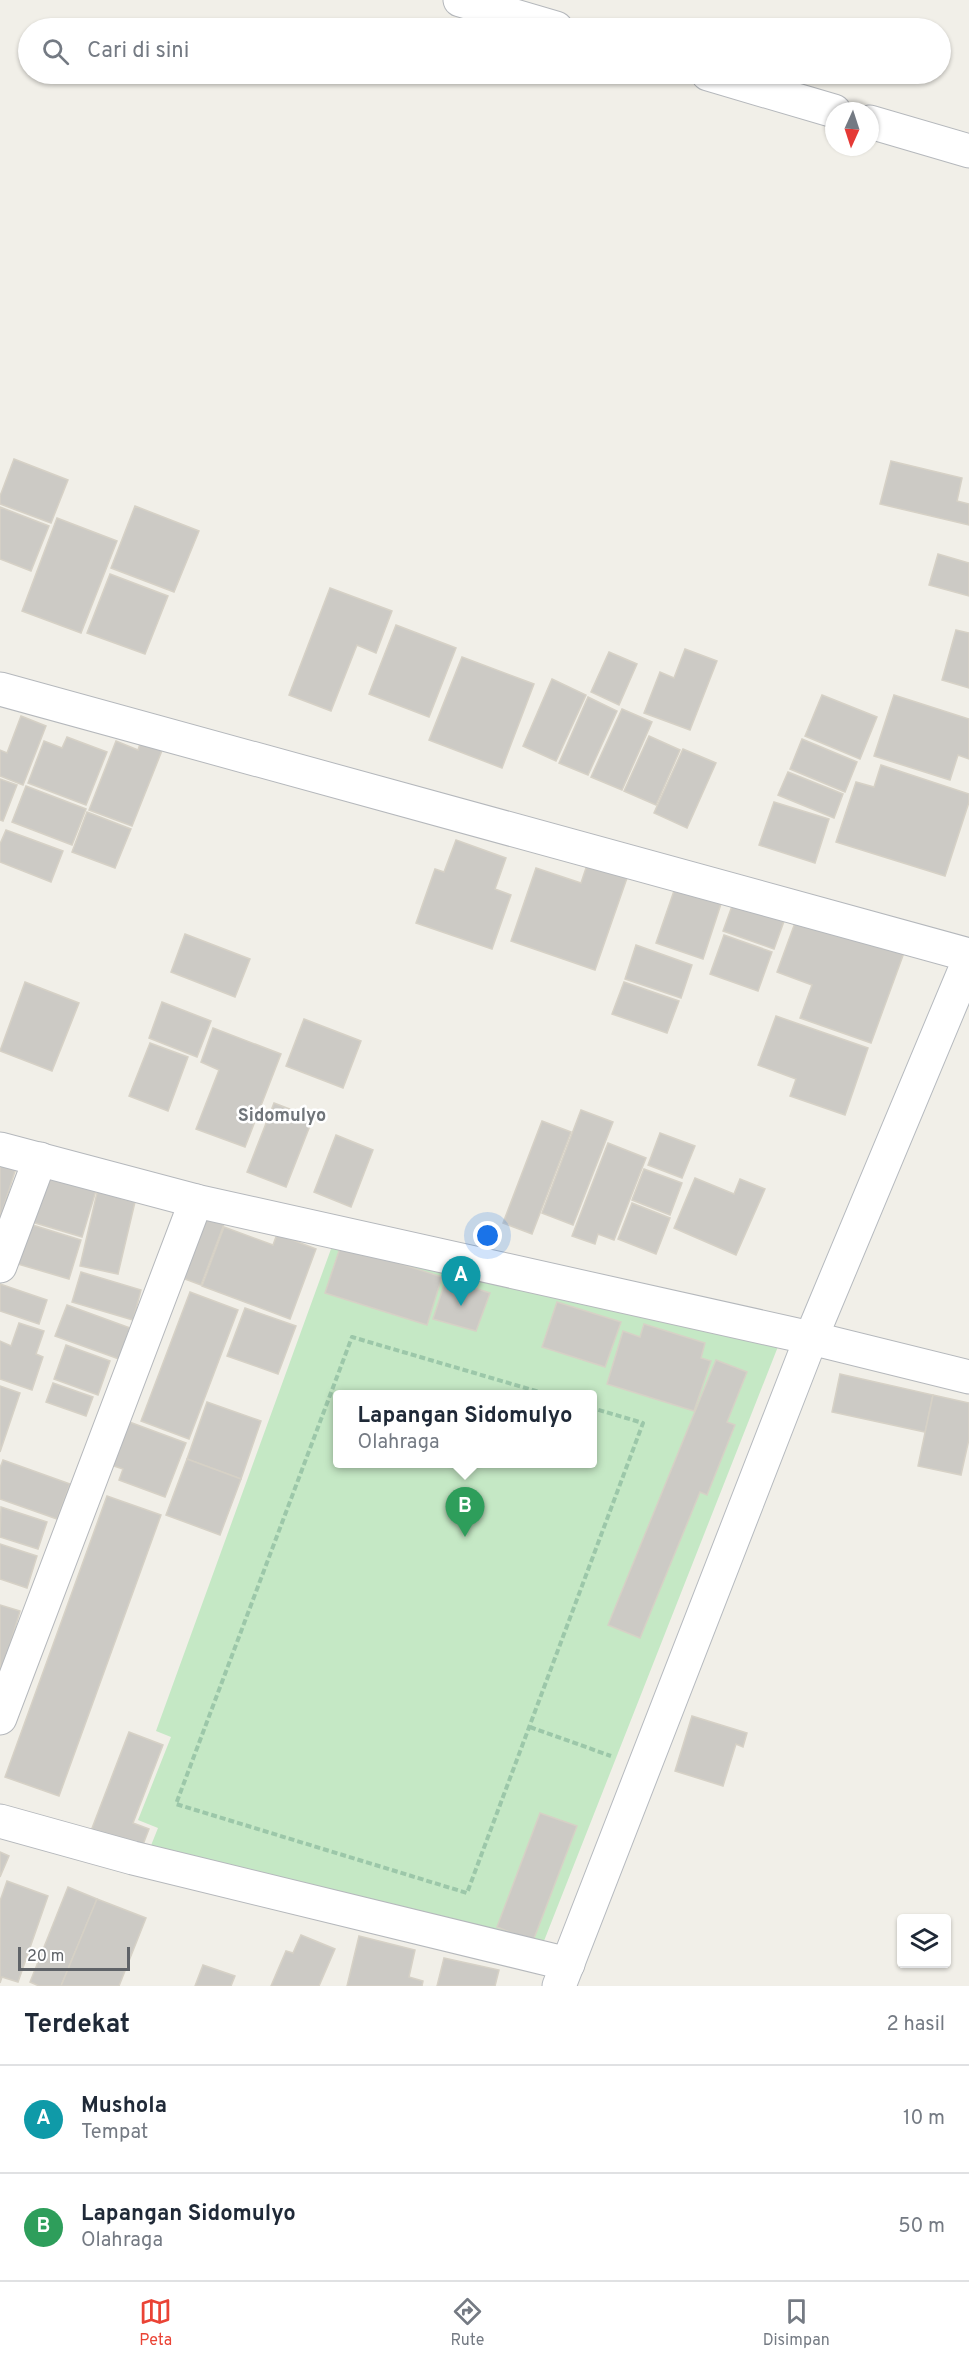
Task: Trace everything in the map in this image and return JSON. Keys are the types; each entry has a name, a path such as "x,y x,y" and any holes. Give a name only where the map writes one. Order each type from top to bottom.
{"street":[{"path":"460,0 522,18"},
{"path":"742,84 825,108"},
{"path":"879,125 969,151"},
{"path":"0,689 969,955"},
{"path":"0,1821 563,1975 811,1338 969,960"},
{"path":"0,1149 196,1201 811,1338 969,1377"},
{"path":"0,1266 40,1159"},
{"path":"0,1718 196,1201"}],"path":[{"path":"529,1390 352,1337 177,1804 467,1893 643,1423 597,1409"},
{"path":"530,1727 644,1768"}],"green space":[{"path":"335,1238 779,1344 542,1946 148,1853 158,1828 138,1820 171,1737 156,1731"}],"building":[{"path":"14,459 68,480 51,523 0,504 0,496"},
{"path":"891,461 962,478 957,501 969,504 969,525 880,504"},
{"path":"135,506 199,531 174,592 111,568"},
{"path":"0,507 49,526 31,571 0,559"},
{"path":"57,518 117,541 81,633 22,611"},
{"path":"938,554 969,563 969,596 929,585"},
{"path":"110,574 168,596 145,654 87,633"},
{"path":"330,588 392,611 376,653 357,645 331,711 289,695"},
{"path":"396,625 456,648 429,717 369,694"},
{"path":"956,630 969,633 969,688 942,680"},
{"path":"685,649 717,661 690,730 644,713 660,672 674,678"},
{"path":"609,652 637,664 619,705 591,692"},
{"path":"462,657 534,684 502,768 429,740"},
{"path":"552,679 586,695 556,761 523,746"},
{"path":"822,695 877,717 860,759 805,736"},
{"path":"894,695 969,719 969,759 958,755 950,780 874,756"},
{"path":"588,697 617,711 588,775 559,763"},
{"path":"622,709 652,722 622,790 591,777"},
{"path":"21,716 46,726 23,785 0,776 0,750 7,753"},
{"path":"143,735 165,743 132,826 89,810 116,741 138,750"},
{"path":"649,736 680,750 656,805 624,791"},
{"path":"67,737 107,752 86,805 28,783 44,741 62,748"},
{"path":"802,739 857,762 845,792 790,769"},
{"path":"683,749 716,763 687,828 654,813"},
{"path":"881,765 969,794 969,802 945,876 836,842 856,782 874,787"},
{"path":"788,772 843,794 834,818 778,795"},
{"path":"0,779 17,785 3,821 0,820"},
{"path":"26,786 86,809 72,845 12,822"},
{"path":"774,802 829,819 815,863 759,845"},
{"path":"87,812 131,829 115,868 72,852"},
{"path":"6,830 63,851 51,882 0,862 0,844"},
{"path":"456,840 506,858 495,889 511,895 492,949 416,923 435,869 444,872"},
{"path":"587,865 627,878 595,970 511,941 536,868 581,883"},
{"path":"675,888 721,904 703,959 656,943"},
{"path":"736,895 787,913 774,949 723,931"},
{"path":"799,912 905,950 871,1043 800,1018 812,985 777,972"},
{"path":"185,934 250,959 235,997 171,972"},
{"path":"724,935 772,952 758,991 710,974"},
{"path":"636,945 692,965 681,998 625,979"},
{"path":"25,982 79,1003 52,1071 0,1051"},
{"path":"624,982 679,1001 667,1033 612,1014"},
{"path":"162,1002 211,1021 197,1057 149,1038"},
{"path":"776,1016 868,1048 845,1115 790,1096 796,1079 758,1065"},
{"path":"304,1019 361,1041 343,1088 286,1066"},
{"path":"213,1028 281,1054 245,1147 196,1129 219,1070 201,1062"},
{"path":"150,1043 188,1057 168,1111 129,1096"},
{"path":"274,1103 313,1118 286,1187 247,1172"},
{"path":"581,1110 613,1122 573,1225 542,1213"},
{"path":"542,1121 571,1132 532,1234 503,1223"},
{"path":"660,1133 695,1146 682,1178 648,1165"},
{"path":"336,1135 373,1150 351,1207 314,1192"},
{"path":"608,1143 646,1158 614,1240 598,1234 595,1244 572,1236"},
{"path":"0,1159 17,1165 0,1218"},
{"path":"41,1167 98,1184 82,1237 25,1220"},
{"path":"644,1169 682,1183 670,1215 632,1200"},
{"path":"695,1178 734,1194 740,1179 765,1189 736,1255 674,1228"},
{"path":"100,1180 125,1186 122,1199 135,1202 118,1274 80,1266"},
{"path":"632,1203 670,1218 656,1254 618,1239"},
{"path":"192,1213 224,1224 201,1285 169,1273"},
{"path":"23,1222 81,1240 69,1279 11,1262"},
{"path":"224,1227 273,1245 277,1234 316,1249 290,1319 202,1286"},
{"path":"341,1245 442,1277 427,1325 325,1293"},
{"path":"81,1272 141,1290 133,1320 72,1302"},
{"path":"446,1279 490,1293 476,1331 433,1319"},
{"path":"0,1284 47,1300 39,1324 0,1311"},
{"path":"190,1292 238,1310 189,1439 141,1421"},
{"path":"557,1302 621,1322 605,1367 542,1347"},
{"path":"67,1305 130,1328 119,1359 55,1336"},
{"path":"245,1308 296,1326 278,1374 227,1356"},
{"path":"19,1323 44,1331 36,1354 43,1357 32,1390 0,1379 0,1341 11,1346"},
{"path":"644,1324 705,1343 701,1358 711,1361 694,1411 607,1384 623,1331 640,1337"},
{"path":"66,1345 110,1361 98,1395 54,1379"},
{"path":"716,1360 747,1372 727,1422 735,1425 707,1495 700,1492 640,1638 608,1625"},
{"path":"840,1374 933,1395 925,1432 832,1412"},
{"path":"53,1383 93,1397 86,1416 46,1402"},
{"path":"0,1386 20,1393 0,1452"},
{"path":"933,1395 969,1403 969,1439 961,1475 918,1466"},
{"path":"207,1402 261,1421 241,1479 187,1459"},
{"path":"124,1420 186,1443 165,1497 119,1480 123,1469 108,1464"},
{"path":"187,1459 241,1479 220,1535 166,1515"},
{"path":"3,1460 70,1484 57,1519 0,1499 0,1468"},
{"path":"107,1496 161,1515 59,1796 5,1777"},
{"path":"1,1507 47,1522 38,1549 0,1537"},
{"path":"0,1544 37,1556 27,1588 0,1579"},
{"path":"0,1605 20,1611 2,1672 0,1672"},
{"path":"692,1716 747,1733 743,1747 736,1744 723,1786 675,1771"},
{"path":"129,1732 163,1745 133,1823 149,1829 139,1855 89,1836"},
{"path":"540,1813 577,1826 533,1941 497,1927"},
{"path":"0,1852 9,1856 0,1877"},
{"path":"7,1881 48,1896 18,1982 2,1977 0,1983 0,1901"},
{"path":"68,1887 97,1899 61,1986 39,1986 30,1982"},
{"path":"97,1899 146,1918 119,1986 61,1986"},
{"path":"301,1935 335,1949 319,1986 271,1986 286,1951 293,1953"},
{"path":"359,1936 415,1950 409,1977 423,1981 422,1986 347,1986"},
{"path":"444,1958 499,1970 495,1986 437,1986"},
{"path":"203,1965 235,1976 231,1986 195,1986"}],"place":[{"name":"Mushola","path":"461,1306"},
{"name":"Lapangan Sidomulyo","path":"465,1537"}],"district":[{"name":"Sidomulyo","path":"282,1116"}]}
